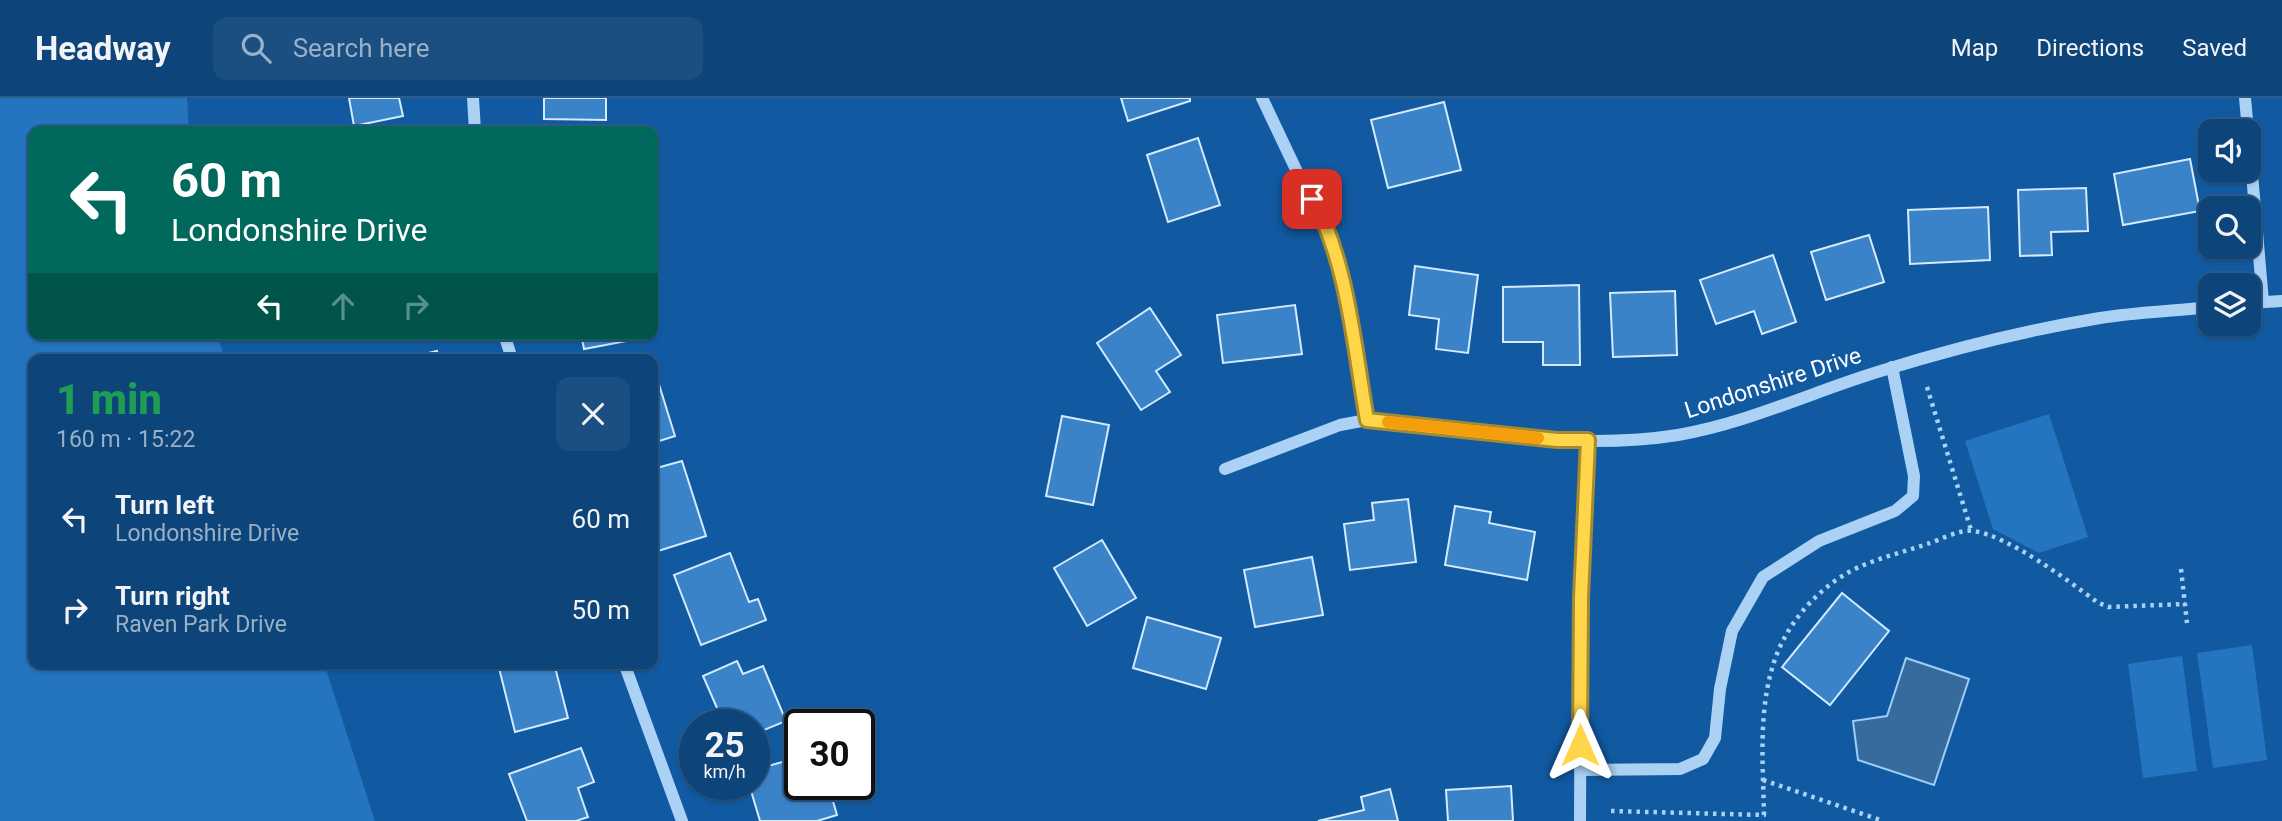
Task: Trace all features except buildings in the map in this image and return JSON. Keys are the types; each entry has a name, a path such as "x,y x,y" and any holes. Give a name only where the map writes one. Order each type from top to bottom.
{"street":[{"path":"473,98 475,126"},
{"path":"1262,98 1300,178 1325,219 1338,260 1367,420"},
{"path":"2245,98 2247,119"},
{"path":"2253,182 2263,302 2282,301"},
{"name":"Londonshire Drive","path":"1225,469 1340,425 1367,420 1557,440 1618,441 1679,435 1751,416 1892,367 2043,329 2102,318 2198,308"},
{"path":"1580,769 1680,769 1703,759 1715,738 1720,690 1732,631 1763,577 1819,541 1895,511 1913,496 1914,476 1892,367"},
{"path":"1580,821 1581,598 1588,440"},
{"path":"626,669 682,821"}],"path":[{"path":"1927,387 1971,530"},
{"path":"1611,811 1764,815 1762,732 1766,689 1774,659 1792,624 1810,603 1832,584 1865,564 1971,530 1996,538 2108,607 2185,604"},
{"path":"2180,569 2187,623"},
{"path":"1763,780 1884,821"}],"shaded area":[{"path":"0,98 187,98 189,126 28,126 28,340 219,340 223,354 28,354 28,669 326,669 375,821 0,821"},
{"path":"2049,414 2088,537 2039,553 1993,529 1965,441"},
{"path":"2252,645 2267,760 2213,768 2197,653"},
{"path":"2182,656 2197,771 2143,778 2128,664"},
{"path":"1906,658 1969,679 1934,785 1858,760 1853,721 1887,716"}],"slow traffic":[{"path":"1388,422 1538,438"}],"route":[{"path":"1312,199 1325,219 1338,260 1367,420 1557,440 1588,440 1581,598 1580,745"}]}
